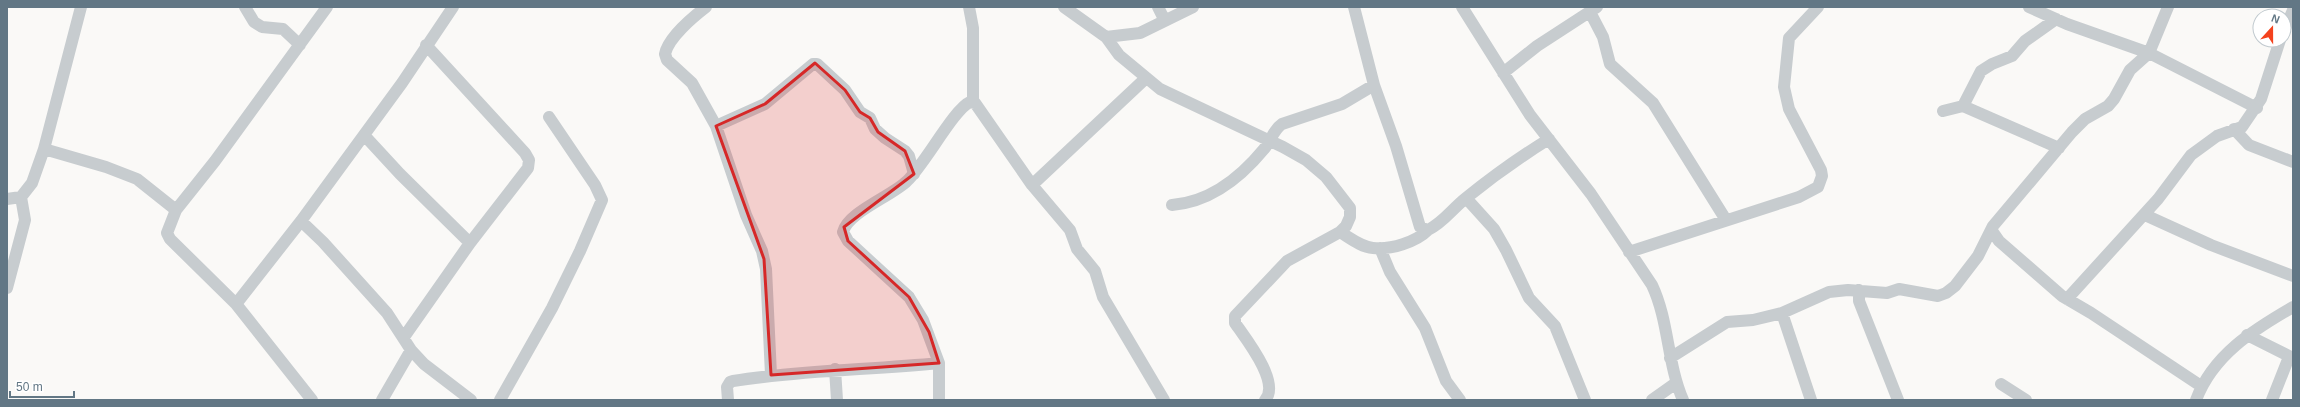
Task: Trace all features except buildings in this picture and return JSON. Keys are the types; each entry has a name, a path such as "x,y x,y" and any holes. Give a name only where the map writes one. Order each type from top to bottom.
{"street":[{"path":"7,199 14,200 21,197 32,183 44,149 81,7"},
{"path":"245,7 254,22 262,27 283,29 300,45"},
{"path":"312,400 236,304 168,236 167,229 176,210 215,161 327,7"},
{"path":"236,304 301,221 402,83 426,45 453,7"},
{"path":"706,7 689,21 669,44 665,54 667,60 692,83 716,126 764,259 771,375"},
{"path":"969,7 973,28 973,102 1032,185 1070,230 1078,249 1095,271 1103,297 1164,400"},
{"path":"1064,7 1106,37 1119,55 1145,79 1178,98 1270,141 1306,160 1326,177 1350,208 1348,221 1340,232 1287,261 1235,316 1235,323 1258,359 1270,384 1269,396 1265,400"},
{"path":"1158,7 1165,21"},
{"path":"1106,37 1140,33 1193,7"},
{"path":"1354,7 1374,86 1396,146 1418,226 1428,230"},
{"path":"1462,7 1530,115 1591,194 1652,285 1660,301 1670,358 1676,383 1683,400"},
{"path":"1629,252 1799,197 1818,187 1821,182 1821,170 1789,109 1784,87 1789,38 1818,7"},
{"path":"2029,7 2056,19 2149,53 2257,108"},
{"path":"1670,358 1727,322 1753,320 1782,313 1829,292 1858,290 1887,293 1899,289 1938,296 1946,293 1978,256 1992,231 1993,226 2059,148 2085,119 2108,106 2114,99 2130,70 2149,53 2168,7"},
{"path":"1503,73 1537,46 1593,9 1603,37 1610,64 1653,103 1726,220"},
{"path":"1963,106 1981,71 1992,64 2012,56 2025,42 2056,19"},
{"path":"404,337 470,243 528,168 529,160 497,121 426,45"},
{"path":"2067,299 2145,214 2191,154 2217,136 2242,127 2257,108 2277,48"},
{"path":"716,126 764,104 813,64 817,64 845,90 860,112 870,118 878,132 905,151 909,156 914,174"},
{"path":"1032,185 1145,79"},
{"path":"1172,205 1187,204 1223,187 1251,164 1270,141 1276,129 1282,124 1342,104 1374,86"},
{"path":"939,400 939,363 929,332 909,297 848,241 843,232 848,222 896,190 914,174 967,103 973,102"},
{"path":"1943,111 1963,106 2059,148"},
{"path":"500,400 552,308 580,252 602,200 595,185 549,117"},
{"path":"2234,129 2250,145 2293,162"},
{"path":"364,135 404,179 470,243"},
{"path":"1340,232 1364,246 1380,248 1421,237 1428,230 1447,218 1466,198 1513,162 1549,139"},
{"path":"44,149 106,167 137,179 176,210"},
{"path":"7,288 25,220 21,197"},
{"path":"1466,198 1494,230 1506,250 1529,298 1555,326 1585,400"},
{"path":"2145,214 2211,245 2293,276"},
{"path":"301,221 323,242 369,293 404,337 411,350 432,372 471,400"},
{"path":"1992,231 1998,241 2067,299 2201,386"},
{"path":"1380,248 1390,272 1425,328 1446,381 1460,400"},
{"path":"1858,290 1859,301 1898,400"},
{"path":"2196,400 2201,386 2214,367 2247,335 2293,307"},
{"path":"1782,313 1811,400"},
{"path":"2247,335 2291,357 2272,400"},
{"path":"382,400 411,350"},
{"path":"728,400 727,387 730,382 771,375 835,369 884,368 939,363"},
{"path":"835,369 837,400"},
{"path":"1652,400 1676,383"},
{"path":"2001,384 2026,400"}],"highlighted area":[{"path":"815,63 845,90 860,112 870,118 878,132 905,151 914,174 844,227 848,241 909,297 929,332 939,363 771,375 764,259 716,126 765,104"}]}
